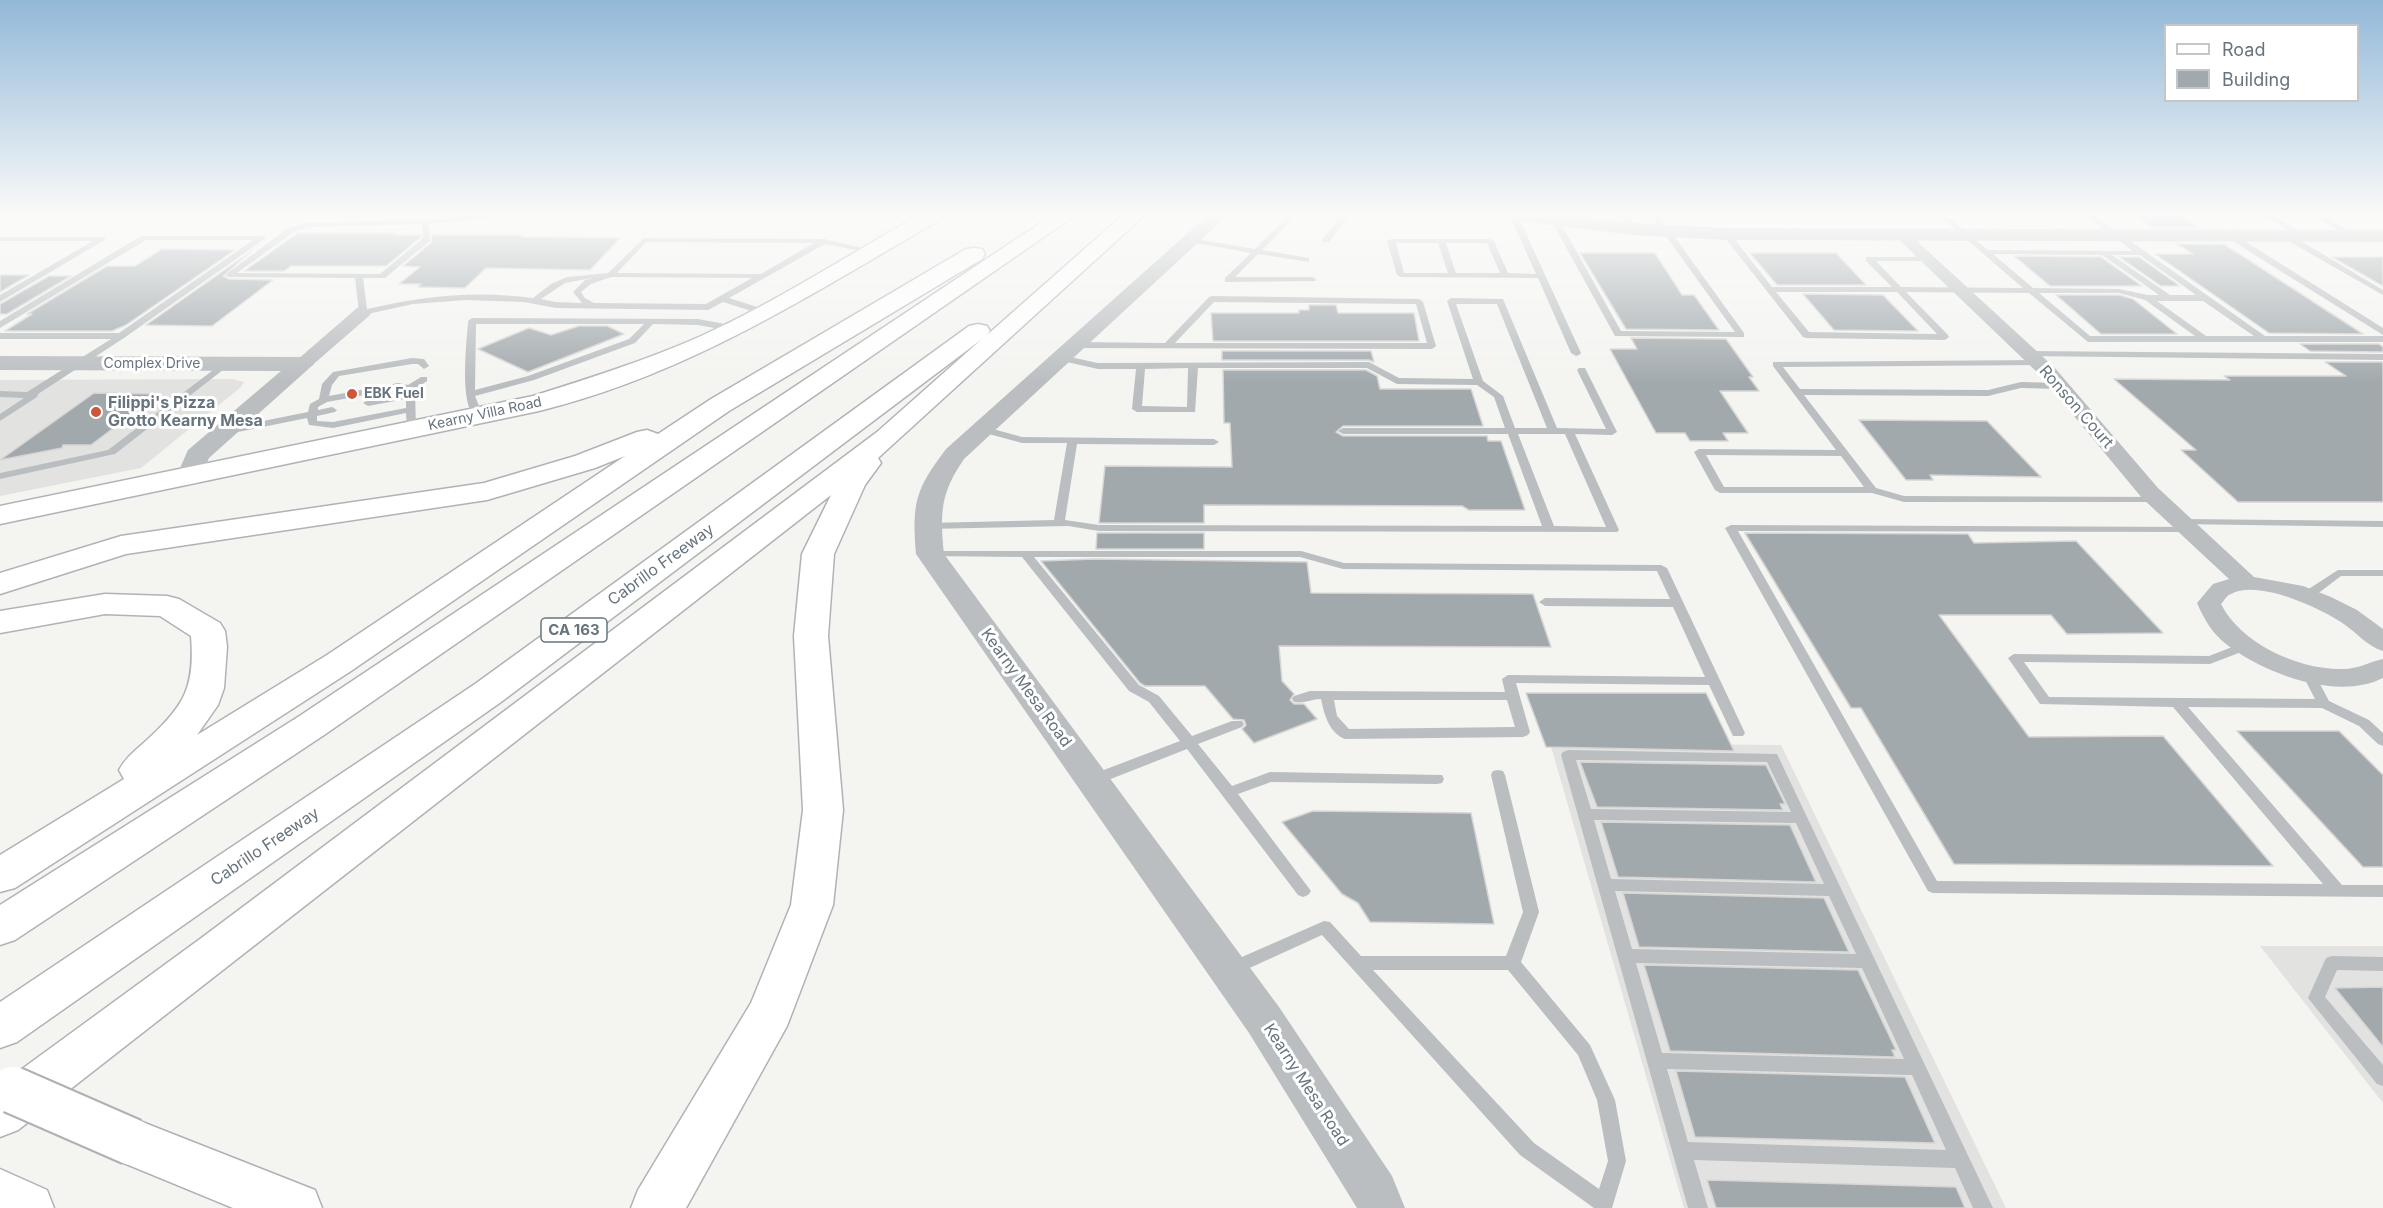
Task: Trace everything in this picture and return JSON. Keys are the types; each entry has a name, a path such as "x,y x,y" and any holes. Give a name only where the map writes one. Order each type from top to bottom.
{"main road":[{"name":"Kearny Villa Road","path":"0,515 189,477 474,405 539,403 664,362 736,329 837,270"},
{"path":"0,876 339,663 720,405 945,270"},
{"path":"0,927 321,719 984,270"},
{"name":"Cabrillo Freeway","path":"0,1028 488,693 1060,270"},
{"path":"0,1114 886,438 1073,270"},
{"path":"0,584 121,545 487,491 585,462 720,405"},
{"path":"657,1208 771,1012 812,904 823,810 811,636 818,554 850,484 886,438"},
{"path":"0,622 105,604 166,606 208,631 210,661 204,697 169,743 63,836"},
{"path":"0,1084 132,1142 296,1208"},
{"path":"0,1195 28,1208"}],"street":[{"path":"929,540 926,504 938,477 955,454 1157,270"},
{"name":"Ronson Court","path":"1939,270 2033,358 2158,500 2248,584"},
{"path":"189,477 197,455 363,312"},
{"name":"Complex Drive","path":"0,363 303,364"},
{"name":"Kearny Mesa Road","path":"929,540 1092,781 1264,1020 1375,1192 1381,1208"},
{"path":"2383,643 2363,623 2308,595 2277,587 2248,584 2221,589 2212,595 2209,603 2217,623 2245,646 2274,660 2307,672 2349,677 2366,676 2383,668"}],"lane":[{"path":"0,299 48,270"},
{"path":"0,325 90,270"},
{"path":"28,395 81,363 215,270"},
{"path":"234,270 228,275 382,276 389,270"},
{"path":"596,305 582,300 577,292 588,282 610,275 614,270"},
{"path":"359,276 363,312 412,301 536,299 556,305 708,307 774,270"},
{"path":"1238,270 1228,280 1312,279"},
{"path":"1400,270 1401,275 1541,276"},
{"path":"1451,270 1453,276"},
{"path":"1503,270 1505,276"},
{"path":"1538,270 1576,353"},
{"path":"1583,270 1618,334 1741,335 1695,270"},
{"path":"1755,270 1806,335 1946,337 1880,270"},
{"path":"2007,270 2088,339 2383,339"},
{"path":"2129,270 2168,298"},
{"path":"2167,270 2263,339"},
{"path":"2285,270 2383,332"},
{"path":"2348,270 2383,293"},
{"path":"536,299 554,283 577,276 764,276"},
{"path":"1770,289 2120,291 2148,298 2206,298"},
{"path":"2148,298 2204,339"},
{"path":"723,299 764,312"},
{"path":"1068,351 1168,345 1432,346 1419,302 1223,300 1212,300 1168,345"},
{"path":"1549,529 1498,396 1479,382 1450,301 1500,301 1553,431"},
{"path":"652,321 632,341 531,378 474,405 472,321 652,321 698,322 736,329"},
{"path":"0,336 121,336"},
{"path":"1068,351 1098,366 1369,365 1397,381 1479,382"},
{"path":"1872,490 1776,364 2033,358 2383,357"},
{"path":"324,400 327,384 336,374 412,361 421,362 424,366"},
{"path":"0,476 111,452 225,364"},
{"path":"1141,366 1137,409 1192,410 1193,365"},
{"path":"1343,431 1612,432 1582,370"},
{"path":"369,403 410,391 424,380"},
{"path":"1798,392 1988,393 2021,385 2059,386"},
{"path":"398,386 410,391 411,420 333,425 312,423 313,406 324,400 398,386"},
{"path":"0,394 34,395 0,418"},
{"path":"224,432 332,410"},
{"path":"982,429 1022,440 1214,442"},
{"path":"929,540 1059,524 1099,528 1613,530 1569,431"},
{"path":"1059,524 1073,440"},
{"path":"1845,453 1699,452 1720,490 1872,490 1904,499 2158,500"},
{"path":"2383,524 1731,528 1933,887 2383,891"},
{"path":"929,540 1025,554 1301,554 1343,567 1661,568 1738,733"},
{"path":"1025,554 1134,688 1154,699 1229,792 1303,891"},
{"path":"2308,595 2338,573 2383,573"},
{"path":"1545,602 1677,603"},
{"path":"2245,646 2210,660 2014,658 2045,701 2324,704 2364,723 2383,741"},
{"path":"2307,672 2324,704"},
{"path":"1327,695 1331,717 1345,734 1523,732 1508,679 1714,681"},
{"path":"1299,699 1310,695 1513,696"},
{"path":"2177,703 2338,891"},
{"path":"1092,781 1237,724"},
{"path":"1698,1208 1568,754 1772,757 1983,1208"},
{"path":"1498,775 1531,912 1512,963"},
{"path":"1229,792 1270,777 1437,779"},
{"path":"1585,814 1801,818"},
{"path":"1605,885 1834,890"},
{"path":"1228,971 1324,927 1527,1149 1604,1204 1617,1161 1606,1100 1584,1050 1512,963"},
{"path":"1626,956 1868,961"},
{"path":"1356,963 1512,963"},
{"path":"2383,964 2332,963 2316,998 2383,1078"},
{"path":"1656,1061 1917,1066"},
{"path":"1682,1152 1960,1159"}],"shaded area":[{"path":"233,379 244,382 240,388 141,468 0,496 0,380"},
{"path":"1550,743 1781,745 2006,1208 1684,1208"},
{"path":"2260,946 2383,946 2383,1103"}],"building":[{"path":"100,270 205,270 126,325 112,331 5,331 32,314 27,314"},
{"path":"224,270 229,270 223,276 229,279 273,280 212,326 146,325"},
{"path":"245,270 285,270 284,271"},
{"path":"416,270 484,270 465,288 418,287 421,284 399,284"},
{"path":"1591,270 1666,270 1682,295 1694,295 1719,330 1626,329"},
{"path":"1765,270 1852,270 1866,285 1777,285"},
{"path":"2031,270 2120,270 2142,286 2050,286"},
{"path":"2138,270 2158,270 2180,286 2161,286"},
{"path":"2179,270 2265,270 2363,334 2269,333"},
{"path":"2356,270 2383,270 2383,286"},
{"path":"0,275 29,275 0,292"},
{"path":"49,276 71,276 7,314 0,314 0,304"},
{"path":"1803,294 1883,295 1918,331 1834,330"},
{"path":"2056,295 2119,295 2133,299 2177,334 2101,334"},
{"path":"1309,305 1336,305 1338,313 1414,313 1419,341 1213,341 1211,313 1299,313 1299,310 1309,310"},
{"path":"579,326 607,326 624,334 528,372 478,349 529,328 551,335"},
{"path":"1631,338 1726,339 1753,377 1749,377 1759,391 1720,391 1748,433 1723,433 1728,441 1690,441 1685,433 1656,433 1610,349 1637,349"},
{"path":"2300,344 2379,344 2383,347 2383,352 2310,351"},
{"path":"1222,351 1371,351 1374,362 1369,360 1222,360"},
{"path":"2325,362 2383,362 2383,502 2238,502 2181,450 2196,450 2114,379 2230,380 2224,376 2346,376"},
{"path":"1223,370 1366,370 1377,376 1380,389 1471,389 1483,426 1343,426 1336,432 1343,436 1487,436 1488,441 1501,441 1525,510 1469,510 1462,506 1204,505 1204,523 1099,523 1105,466 1232,467 1230,423 1224,423"},
{"path":"94,393 159,394 91,445 63,445 62,448 0,460"},
{"path":"1859,420 1987,421 2041,477 1930,475 1933,480 1906,480"},
{"path":"1097,533 1204,533 1204,549 1096,549"},
{"path":"1745,533 1968,534 1974,543 2076,541 2163,633 2067,634 2051,615 1939,615 2029,737 2163,736 2273,866 1954,864 1861,708 1851,708"},
{"path":"1095,559 1307,562 1311,593 1533,594 1551,647 1279,646 1282,681 1294,694 1290,700 1294,704 1304,704 1317,719 1254,743 1242,729 1246,725 1244,720 1233,719 1205,686 1145,686 1140,683 1041,561"},
{"path":"1526,693 1706,693 1734,751 1546,747"},
{"path":"2237,731 2339,731 2383,775 2383,867 2363,867"},
{"path":"1580,762 1766,765 1785,804 1780,804 1783,810 1597,807"},
{"path":"1313,811 1471,813 1494,924 1370,922 1358,903 1342,894 1282,822"},
{"path":"1601,822 1790,825 1816,882 1618,877"},
{"path":"1623,893 1824,898 1849,952 1639,947"},
{"path":"1644,965 1858,970 1896,1050 1892,1050 1895,1057 1670,1051"},
{"path":"2383,987 2383,1047 2335,988"},
{"path":"1676,1071 1905,1077 1935,1143 1695,1137"},
{"path":"1707,1180 1956,1187 1965,1208 1716,1208"}],"place":[{"name":"EBK Fuel","path":"352,394"},
{"name":"Filippi's Pizza Grotto Kearny Mesa","path":"96,412"}]}
